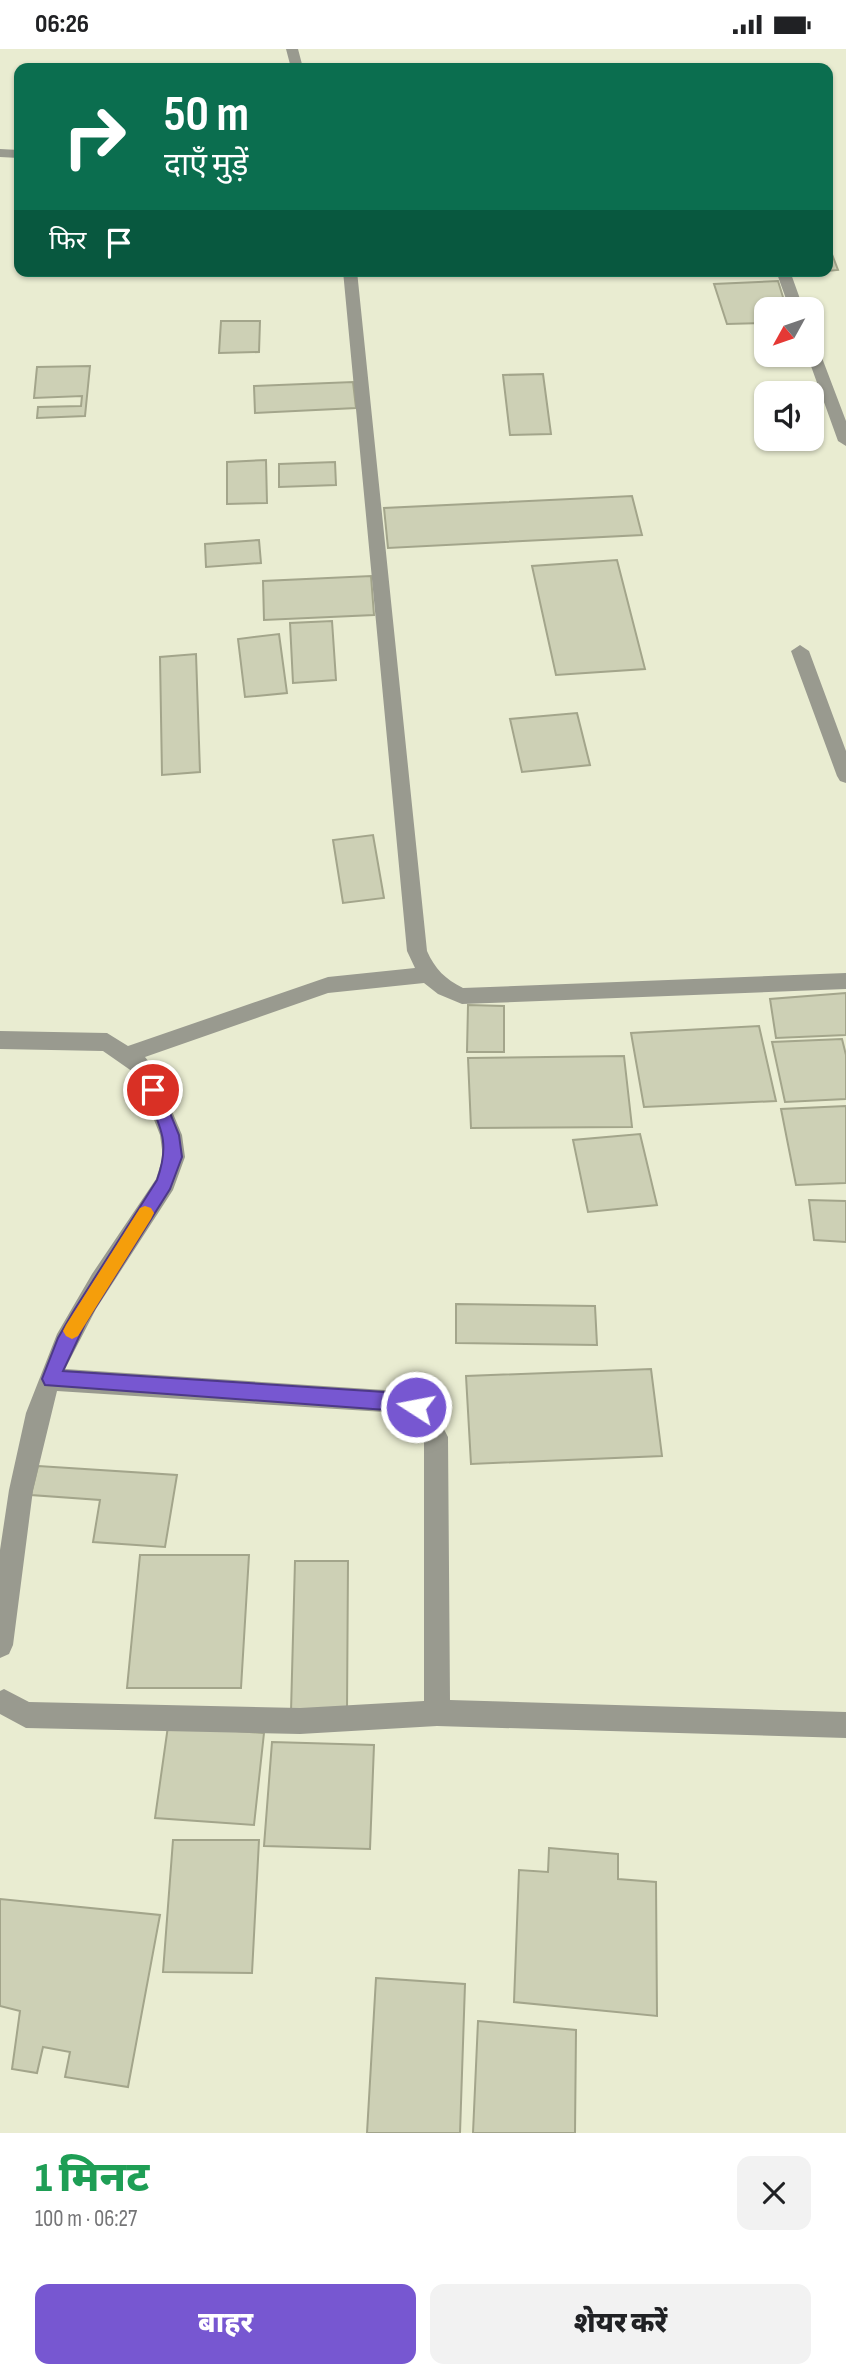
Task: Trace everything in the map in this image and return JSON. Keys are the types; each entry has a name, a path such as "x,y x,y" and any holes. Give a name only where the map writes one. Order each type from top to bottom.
{"street":[{"path":"351,277 418,951 427,975 442,988 461,996 846,981"},
{"path":"785,277 792,297"},
{"path":"819,367 846,441"},
{"path":"800,651 846,776"},
{"path":"127,1055 328,985 427,975"},
{"path":"0,1039 107,1042 127,1055 144,1068 171,1135 174,1157 164,1183 64,1344 51,1379 35,1427 26,1473 0,1645"},
{"path":"51,1379 400,1402 416,1407 430,1419 436,1437 437,1713"},
{"path":"1,1704 26,1715 40,1716 300,1721 437,1713 846,1725"}],"building":[{"path":"833,257 838,270 833,270"},
{"path":"778,281 783,297 754,297 754,323 727,324 714,284"},
{"path":"221,321 260,321 259,352 219,353"},
{"path":"90,366 85,416 37,418 38,407 81,406 82,396 34,398 37,367"},
{"path":"543,374 551,434 510,435 503,375"},
{"path":"353,382 356,408 255,413 254,386"},
{"path":"266,460 267,503 227,504 227,462"},
{"path":"335,462 336,485 279,487 279,464"},
{"path":"632,496 642,535 388,548 384,508"},
{"path":"259,540 261,563 206,567 205,544"},
{"path":"617,560 645,669 556,675 532,566"},
{"path":"371,576 374,615 264,620 263,581"},
{"path":"332,621 336,680 293,683 290,623"},
{"path":"279,634 287,693 245,697 238,639"},
{"path":"196,654 200,772 162,775 160,657"},
{"path":"577,713 590,765 522,772 510,719"},
{"path":"373,835 384,898 343,903 333,840"},
{"path":"846,993 846,1035 776,1038 770,999"},
{"path":"468,1005 504,1006 504,1052 467,1052"},
{"path":"759,1026 776,1101 644,1107 631,1033"},
{"path":"842,1039 846,1055 846,1099 785,1102 772,1042"},
{"path":"624,1056 632,1127 471,1128 468,1058"},
{"path":"846,1106 846,1183 796,1185 781,1109"},
{"path":"640,1134 657,1205 588,1212 573,1140"},
{"path":"809,1200 846,1201 846,1242 814,1240"},
{"path":"456,1304 595,1306 597,1345 456,1343"},
{"path":"651,1369 662,1456 471,1464 466,1376"},
{"path":"38,1466 177,1475 165,1547 93,1542 100,1500 31,1495"},
{"path":"140,1555 249,1555 241,1688 127,1688"},
{"path":"295,1561 348,1561 347,1712 291,1712"},
{"path":"168,1726 264,1733 254,1825 155,1818"},
{"path":"272,1742 374,1745 370,1849 264,1846"},
{"path":"173,1840 259,1840 252,1973 163,1972"},
{"path":"549,1848 618,1854 618,1879 656,1882 657,2016 514,2002 519,1870 548,1872"},
{"path":"0,1899 160,1915 128,2087 65,2077 70,2052 43,2047 37,2073 12,2069 20,2011 0,2006"},
{"path":"376,1978 465,1984 460,2133 367,2133"},
{"path":"478,2021 576,2030 575,2133 473,2133"}],"slow traffic":[{"path":"72,1331 145,1213"}],"route":[{"path":"153,1090 171,1135 174,1157 164,1183 64,1344 51,1379 400,1402 416,1407"}]}
